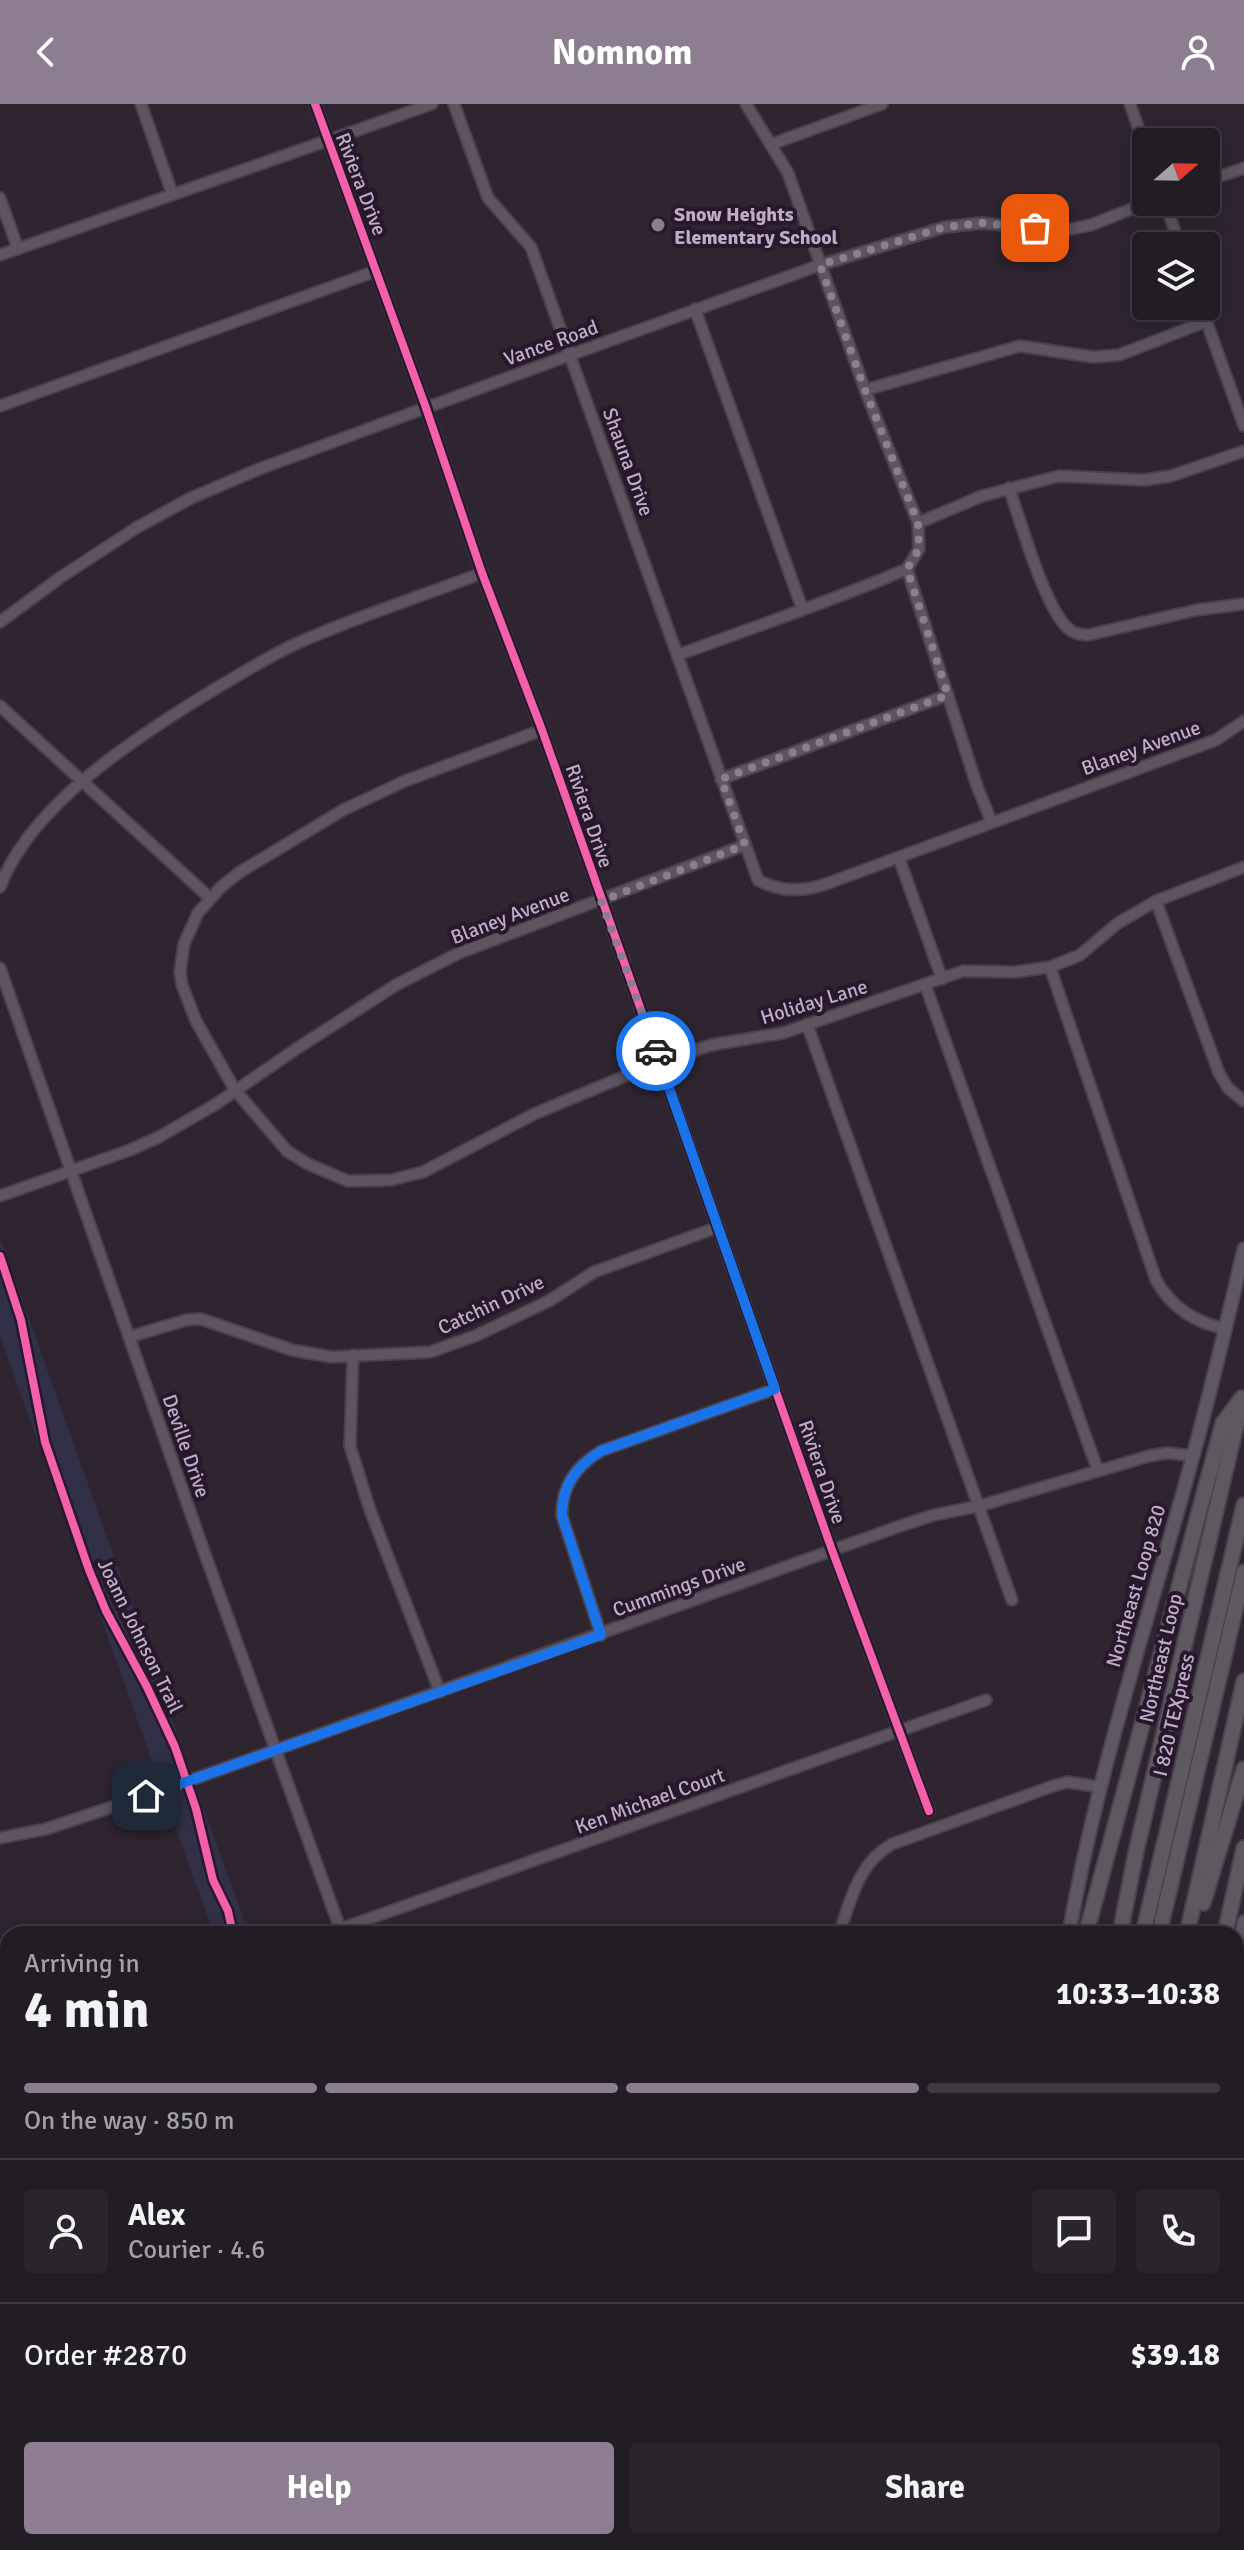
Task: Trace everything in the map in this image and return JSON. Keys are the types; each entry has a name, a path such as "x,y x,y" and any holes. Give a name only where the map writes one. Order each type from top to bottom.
{"highway":[{"path":"1088,1926 1223,1423 1243,1395"},
{"name":"Northeast Loop","path":"1122,1926 1136,1852 1243,1395"},
{"name":"I 820 TEXpress","path":"1145,1926 1244,1505"},
{"name":"I 820 TEXpress","path":"1161,1926 1244,1572"},
{"path":"1189,1926 1244,1681"},
{"path":"1198,1926 1244,1769"},
{"path":"1227,1926 1244,1848"}],"main road":[{"name":"Northeast Loop 820","path":"1070,1926 1099,1787 1194,1456 1244,1249"}],"street":[{"path":"141,104 172,193"},
{"name":"Riviera Drive","path":"315,104 426,408 482,573 542,730 832,1550 929,1811"},
{"path":"0,255 432,104"},
{"name":"Shauna Drive","path":"454,104 488,198 531,247 745,845"},
{"path":"678,655 858,590 907,569 919,549 918,523 865,390 788,173 746,104"},
{"path":"772,144 882,104"},
{"path":"1130,104 1138,128"},
{"path":"1220,176 1244,168"},
{"path":"0,198 18,249"},
{"name":"Vance Road","path":"0,622 136,528 191,498 259,469 695,309 820,265 945,227 982,223 1061,231 1091,225 1132,209"},
{"path":"0,406 376,271"},
{"path":"695,309 802,608"},
{"path":"865,390 1020,346 1093,357 1119,355 1207,321 1244,426"},
{"path":"918,523 971,500 1009,488 1072,475 1144,480 1171,476 1244,451"},
{"path":"1009,488 1049,599 1058,618 1070,631 1088,635 1196,610 1244,604"},
{"path":"907,569 991,821"},
{"path":"0,887 17,855 44,820 83,781 155,726 301,642 482,573"},
{"path":"721,779 948,695"},
{"path":"0,706 210,898"},
{"name":"Blaney Avenue","path":"0,1196 159,1137 192,1119 372,1000 479,944 745,845 758,880 771,887 802,891 899,858 1221,737 1244,721"},
{"name":"Holiday Lane","path":"542,730 372,795 240,872 198,913 184,944 181,960 182,985 196,1021 235,1090 287,1151 308,1164 348,1181 391,1180 423,1172 534,1114 659,1062 711,1045 761,1038 963,971 1015,972 1050,967 1080,955 1118,923 1156,901 1244,867"},
{"path":"899,858 942,979"},
{"path":"1156,901 1219,1073 1228,1088 1244,1101"},
{"path":"1050,967 1156,1280 1164,1294 1183,1310 1208,1325 1226,1329"},
{"name":"Deville Drive","path":"0,968 340,1926"},
{"path":"925,984 1098,1471"},
{"path":"807,1024 1012,1600"},
{"name":"Catchin Drive","path":"129,1337 186,1320 201,1319 292,1350 332,1357 430,1352 475,1336 549,1301 594,1272 718,1227"},
{"path":"353,1355 350,1446 370,1510 440,1692"},
{"path":"601,1635 562,1516 568,1482 580,1467 601,1451 775,1389"},
{"name":"Cummings Drive","path":"0,1838 46,1829 96,1813 923,1519 1167,1453 1194,1456"},
{"name":"Ken Michael Court","path":"359,1926 986,1700"},
{"path":"842,1926 860,1876 871,1859 892,1844 1053,1786 1068,1782 1099,1787"}],"shaded area":[{"path":"0,1238 191,1772 160,1783 0,1336"},
{"path":"195,1785 246,1926 211,1926 164,1796"}],"cycle path":[{"path":"315,104 426,408 482,573 542,730 832,1550 929,1811"},
{"name":"Joann Johnson Trail","path":"0,1256 21,1320 45,1442 89,1570 106,1611 175,1747 196,1809 213,1880 228,1911 231,1926"}],"way so far":[{"path":"656,1051 601,901 745,845 721,779 948,695 907,569 919,549 918,523 820,265 945,227 982,223 1035,228"}],"place":[{"name":"Snow Heights Elementary School","path":"658,225"}],"route":[{"path":"146,1796 601,1635 562,1516 563,1495 568,1482 589,1458 601,1451 775,1389 656,1051"}]}
